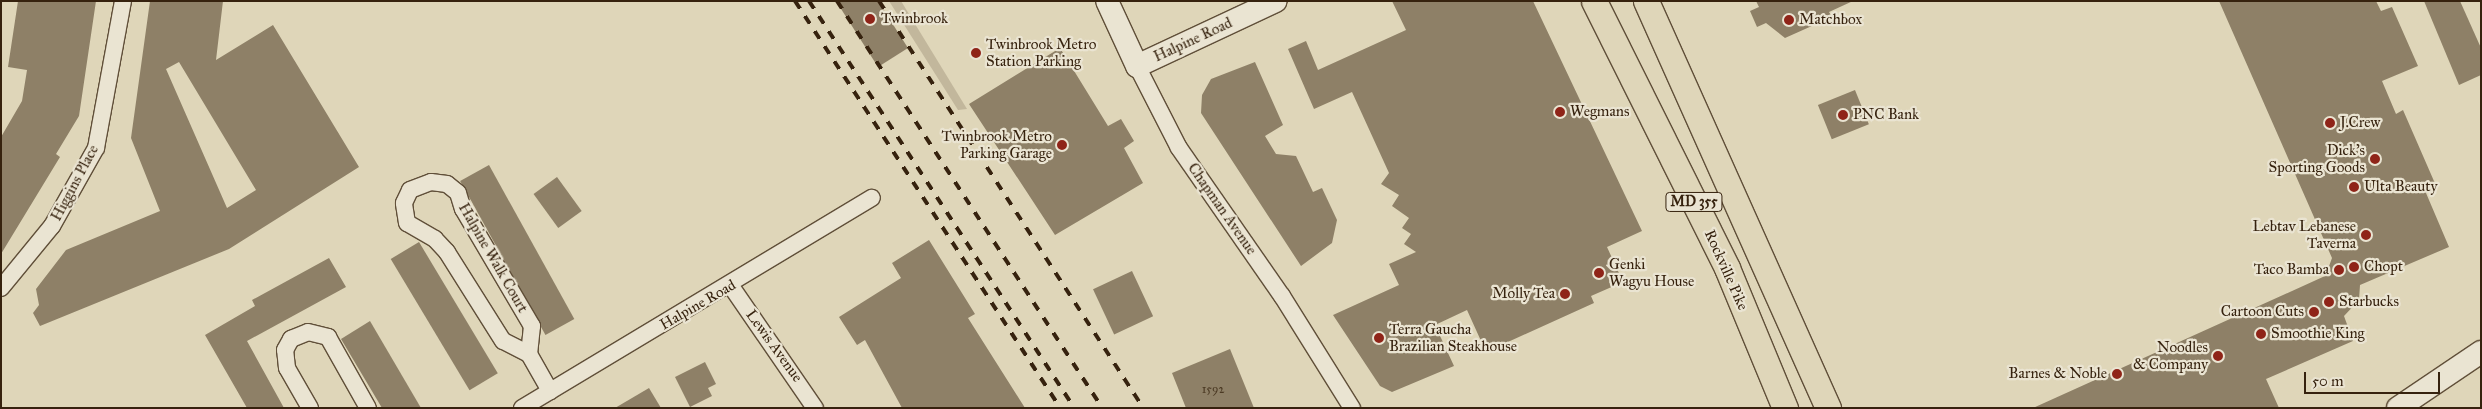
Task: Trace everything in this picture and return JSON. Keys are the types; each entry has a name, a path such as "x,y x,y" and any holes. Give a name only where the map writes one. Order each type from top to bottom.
{"main road":[{"name":"Rockville Pike","path":"1594,1 1727,268 1785,408"},
{"name":"MD 355","path":"1646,1 1828,408"}],"street":[{"name":"Higgins Place","path":"1,288 52,226 96,148 123,1"},
{"name":"Chapman Avenue","path":"1107,1 1137,66 1179,148 1282,296 1352,408"},
{"name":"Halpine Road","path":"1137,66 1276,1"},
{"name":"Halpine Walk Court","path":"431,182 446,184 458,193 463,209 532,326 529,354 502,341 447,252 434,239 407,223 404,203 410,190 431,182"},
{"name":"Halpine Road","path":"522,408 731,286 872,198"},
{"name":"Lewis Avenue","path":"731,286 815,408"},
{"path":"310,408 287,368 285,350 291,339 308,332 328,337 368,408"},
{"path":"2398,408 2481,352"},
{"path":"529,354 550,391"}],"shaded area":[{"path":"889,1 901,1 967,109 958,110"}],"building":[{"path":"18,1 96,1 79,116 56,154 60,157 1,254 1,137 22,101 27,70 8,67"},
{"path":"150,1 223,1 216,60 273,25 359,167 229,249 40,326 33,313 39,305 36,289 66,250 160,211 131,138","holes":["179,62 256,190 227,208 166,69"]},
{"path":"836,1 878,1 908,48 878,67"},
{"path":"1392,1 1533,1 1642,231 1607,247 1623,282 1591,296 1594,303 1486,352 1467,310 1435,325 1454,366 1392,392 1380,386 1333,315 1399,285 1389,264 1416,252 1404,244 1411,234 1402,228 1409,218 1392,206 1399,195 1381,184 1389,173 1352,92 1314,109 1288,49 1306,41 1318,70 1406,30"},
{"name":"Matchbox","path":"1756,1 1853,1 1829,12 1832,17 1785,38 1766,23 1757,27 1750,11 1759,7"},
{"path":"2219,1 2376,1 2381,11 2392,7 2418,66 2382,81 2396,114 2403,110 2437,188 2426,193 2449,247 2360,285 2359,300 2344,316 2353,341 2266,379 2279,408 2033,408 2325,276 2332,258"},
{"path":"2424,1 2460,1 2481,48 2481,75 2459,85"},
{"name":"Twinbrook Metro Parking Garage","path":"1060,48 1108,126 1121,119 1134,141 1124,148 1143,183 1055,235 969,104"},
{"path":"1255,62 1283,125 1265,136 1276,154 1296,156 1313,192 1322,188 1337,220 1332,243 1301,266 1201,113 1202,95 1211,79"},
{"name":"PNC Bank","path":"1855,90 1869,124 1832,139 1818,105"},
{"path":"489,165 574,319 545,335 460,181"},
{"path":"557,177 582,211 558,228 534,194"},
{"path":"929,240 975,314 968,318 1025,408 902,408 865,340 857,345 839,317 901,278 892,263"},
{"path":"419,242 498,373 470,390 391,259"},
{"path":"329,258 346,287 247,341 284,408 247,408 205,335 255,306 252,300"},
{"path":"1132,271 1153,316 1114,334 1093,289"},
{"path":"370,321 421,408 382,408 341,339"},
{"path":"1230,349 1254,408 1186,408 1172,373"},
{"path":"705,362 716,384 708,388 712,396 690,407 675,377"},
{"path":"649,388 661,408 615,408"}],"railway":[{"path":"795,1 1060,408"},
{"path":"809,1 1074,408"},
{"path":"837,1 1102,408"},
{"path":"879,1 1143,408"}],"place":[{"name":"Twinbrook","path":"870,19"},
{"name":"Matchbox","path":"1789,20"},
{"name":"Twinbrook Metro Station Parking","path":"976,53"},
{"name":"Wegmans","path":"1560,112"},
{"name":"PNC Bank","path":"1843,115"},
{"name":"J.Crew","path":"2330,123"},
{"name":"Twinbrook Metro Parking Garage","path":"1062,145"},
{"name":"Dick's Sporting Goods","path":"2375,159"},
{"name":"Ulta Beauty","path":"2354,187"},
{"name":"Lebtav Lebanese Taverna","path":"2366,235"},
{"name":"Chopt","path":"2354,267"},
{"name":"Taco Bamba","path":"2339,270"},
{"name":"Genki Wagyu House","path":"1599,273"},
{"name":"Molly Tea","path":"1565,294"},
{"name":"Starbucks","path":"2329,302"},
{"name":"Cartoon Cuts","path":"2314,312"},
{"name":"Smoothie King","path":"2261,334"},
{"name":"Terra Gaucha Brazilian Steakhouse","path":"1379,338"},
{"name":"Noodles & Company","path":"2218,356"},
{"name":"Barnes & Noble","path":"2117,374"}]}
